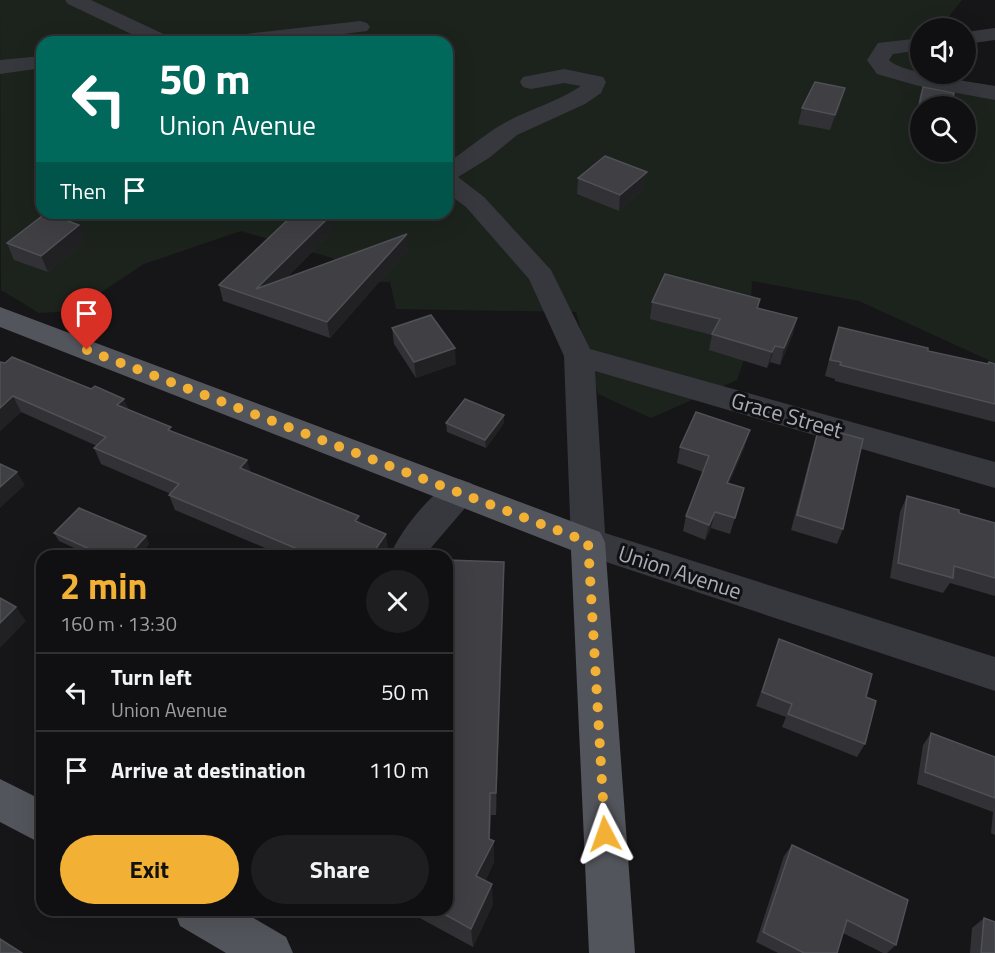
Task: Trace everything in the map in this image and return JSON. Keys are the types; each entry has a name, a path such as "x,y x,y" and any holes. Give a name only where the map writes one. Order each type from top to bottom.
{"main road":[{"name":"Union Avenue","path":"0,316 588,542"},
{"path":"588,542 612,953"},
{"path":"0,799 36,820"},
{"path":"206,916 270,953"}],"street":[{"path":"75,0 152,36"},
{"path":"281,36 360,27"},
{"path":"976,37 995,34"},
{"path":"910,45 886,48 878,60 885,69 910,76"},
{"path":"0,67 36,63"},
{"path":"453,169 480,153 509,130 577,99 593,88 595,82 564,76 531,82"},
{"path":"946,84 995,93"},
{"path":"453,186 475,202 541,276 579,356 588,542"},
{"name":"Grace Street","path":"579,356 995,475"},
{"path":"411,550 459,492"},
{"name":"Union Avenue","path":"588,542 995,674"}],"shaded area":[{"path":"0,0 962,0 948,18 910,18 910,84 963,84 995,100 995,363 859,301 752,281 749,344 737,380 651,418 598,394 576,312 396,309 390,282 336,281 335,259 241,231 144,264 73,311 39,313 1,290"}],"building":[{"path":"815,82 845,88 835,115 802,108"},
{"path":"923,87 954,93 953,96 921,96"},
{"path":"605,156 647,172 620,195 578,178"},
{"path":"38,219 62,219 79,225 41,256 7,243"},
{"path":"289,219 327,219 256,289 407,234 327,322 219,285"},
{"path":"665,274 760,299 757,308 797,318 784,348 775,346 772,352 712,334 720,319 652,302"},
{"path":"431,315 455,348 414,362 392,328"},
{"path":"839,327 928,348 928,351 995,364 995,404 840,365 841,362 830,360"},
{"path":"12,357 91,389 95,386 124,399 117,405 171,427 168,430 247,460 240,468 359,516 355,521 386,534 375,550 300,550 169,495 179,484 94,448 106,437 13,396 0,408 0,362 5,363"},
{"path":"465,399 504,415 485,440 446,423"},
{"path":"696,412 750,430 727,483 744,488 735,518 715,512 709,525 686,516 709,456 680,447"},
{"path":"819,427 863,439 843,529 797,515"},
{"path":"0,464 17,472 0,487"},
{"path":"907,496 959,510 959,513 995,523 995,578 954,566 953,578 898,563"},
{"path":"79,508 146,536 133,550 92,550 54,533"},
{"path":"453,560 504,562 496,793 490,793 489,839 494,841 476,876 492,884 471,929 448,916 453,916"},
{"path":"0,598 16,607 0,623"},
{"path":"779,639 872,674 866,697 876,701 865,744 788,714 792,704 762,692"},
{"path":"931,733 995,757 995,798 925,772"},
{"path":"792,845 908,900 896,945 847,920 837,953 804,953 763,932"},
{"path":"984,918 995,922 995,953 981,953"},
{"path":"0,939 22,953 0,953"}],"route":[{"path":"87,350 588,542 605,834"}]}
